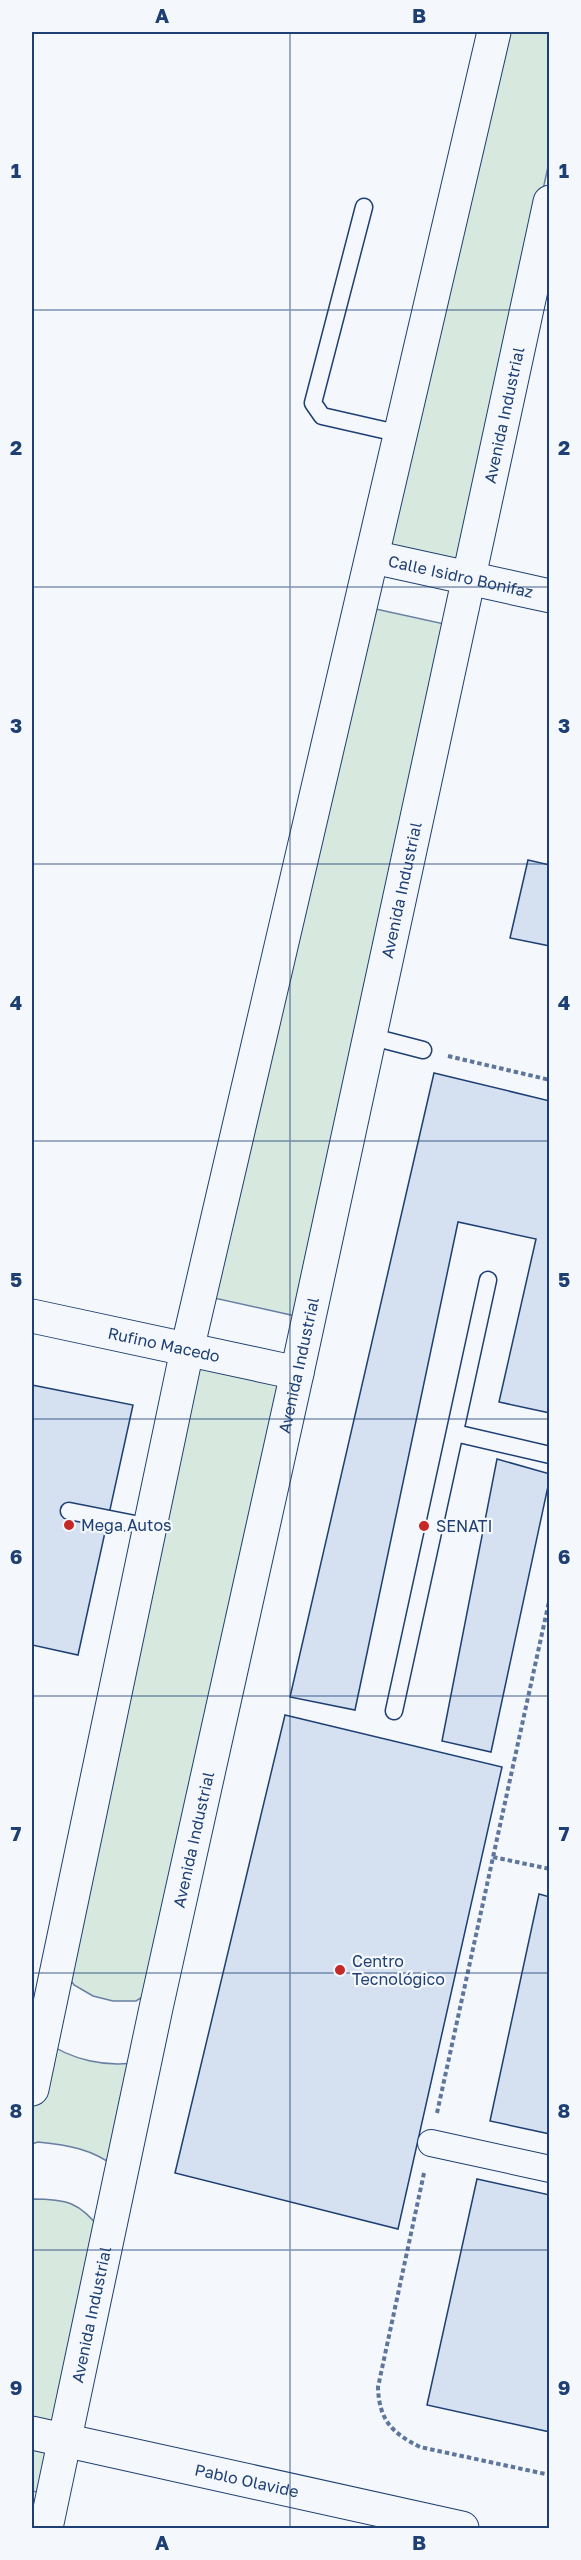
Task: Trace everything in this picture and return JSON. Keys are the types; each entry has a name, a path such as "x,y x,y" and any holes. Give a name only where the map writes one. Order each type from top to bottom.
{"main road":[{"path":"32,2089 110,1677 150,1527 168,1403 187,1350 494,32"},
{"name":"Avenida Industrial","path":"46,2529 154,2020 297,1373 549,202"},
{"name":"Calle Isidro Bonifaz","path":"373,557 549,596"},
{"name":"Rufino Macedo","path":"32,1316 297,1373"},
{"name":"Pablo Olavide","path":"32,2433 462,2529"}],"street":[{"path":"431,2143 549,2169"}],"lane":[{"path":"364,207 313,403 322,416 401,434"},
{"path":"369,1036 423,1050"},
{"path":"394,1711 488,1280"},
{"path":"455,1432 549,1455"},
{"path":"69,1511 150,1527"}],"path":[{"path":"423,1050 549,1080"},
{"path":"549,1597 378,2387 378,2403 387,2423 402,2438 420,2447 549,2475"},
{"path":"493,1857 549,1869"}],"shaded area":[{"path":"492,32 549,32 549,162 463,562 375,542"},
{"path":"362,606 449,625 300,1317 205,1296"},
{"path":"191,1358 290,1380 157,1988 136,2001 113,2001 93,1996 74,1985 60,1965"},
{"path":"43,2040 65,2053 89,2061 114,2064 140,2062 117,2168 99,2156 80,2149 38,2142 32,2144 32,2093"},
{"path":"32,2199 63,2201 71,2204 86,2213 101,2230 61,2434 32,2427"},
{"path":"32,2436 60,2442 49,2495 32,2491"}],"building":[{"path":"528,860 550,865 550,946 510,938"},
{"path":"434,1073 550,1101 550,1413 499,1402 536,1239 458,1222 355,1710 290,1697"},
{"name":"Mega Autos","path":"32,1385 133,1405 78,1655 32,1645"},
{"path":"497,1459 550,1474 550,1477 491,1752 442,1741"},
{"name":"Centro Tecnológico","path":"285,1715 502,1767 398,2229 175,2173"},
{"path":"539,1894 550,1897 550,2134 490,2121"},
{"path":"477,2179 550,2195 550,2432 427,2405"}],"place":[{"name":"Mega Autos","path":"69,1525"},
{"name":"SENATI","path":"424,1526"},
{"name":"Centro Tecnológico","path":"340,1970"}]}
